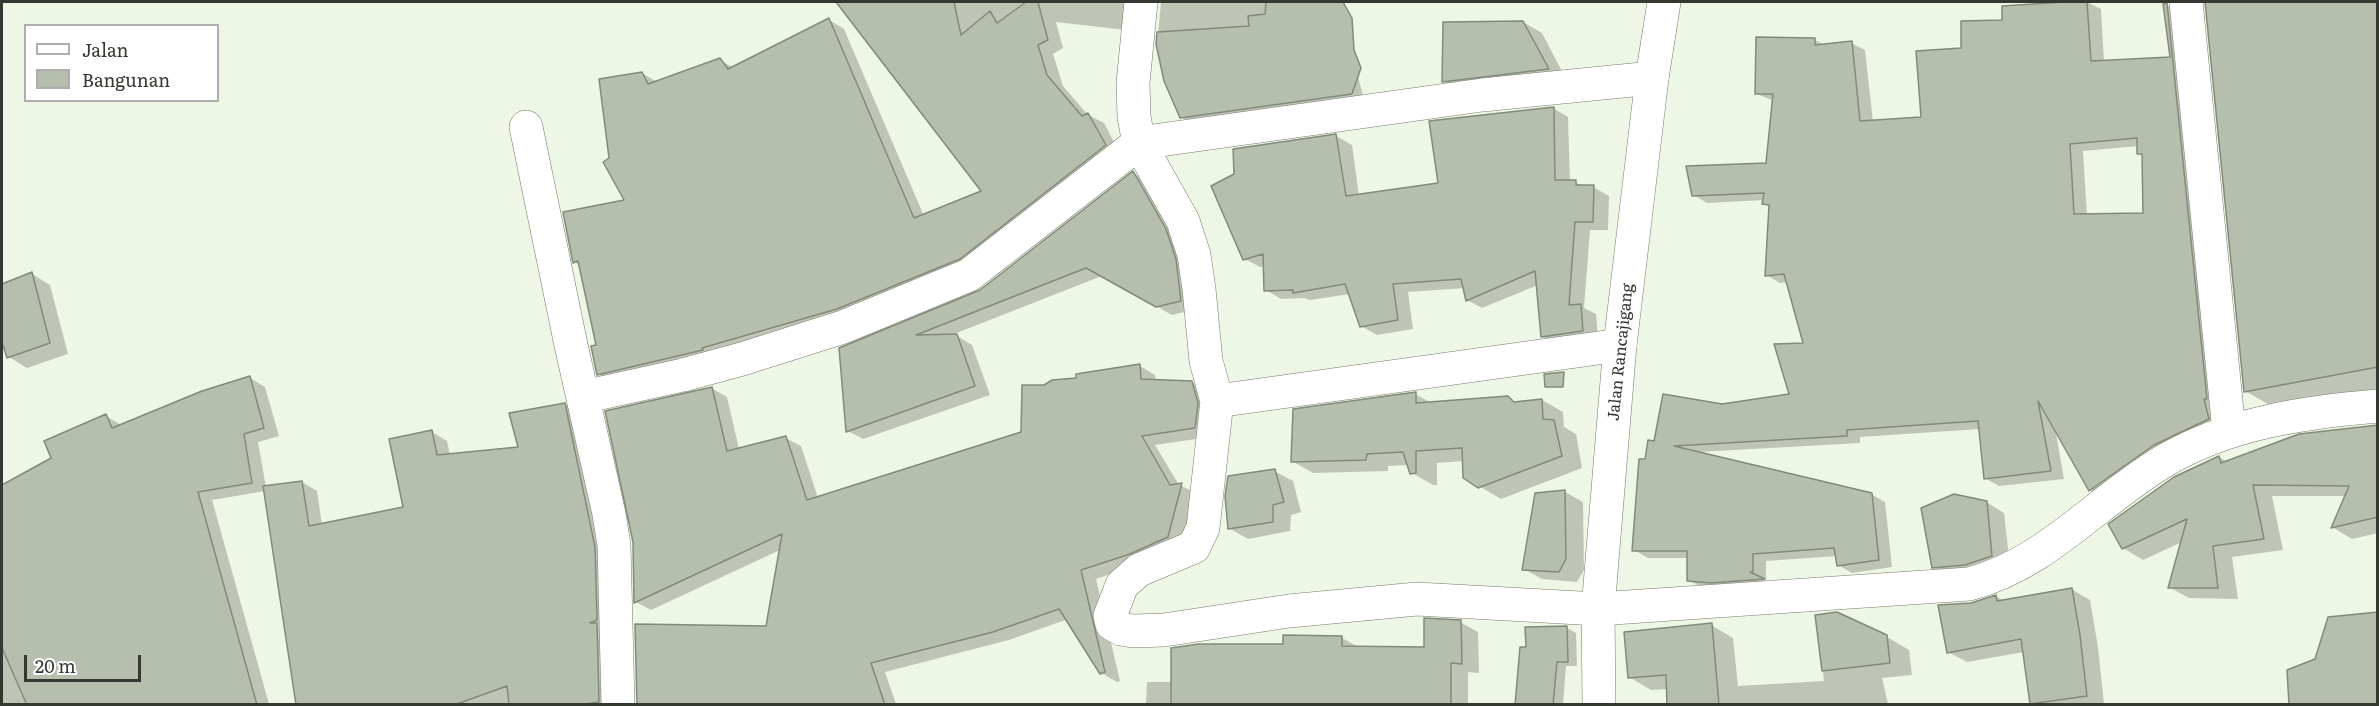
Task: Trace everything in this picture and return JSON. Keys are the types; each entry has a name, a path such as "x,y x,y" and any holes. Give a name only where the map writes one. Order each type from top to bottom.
{"street":[{"path":"1141,2 1133,83 1134,117 1139,144 1183,220 1194,255 1200,289 1206,361 1217,401 1203,528 1198,540 1194,547 1139,570 1122,585 1110,616 1112,624 1121,629 1164,630 1289,611 1417,599 1598,609 1969,584 1989,579 2025,560 2164,461 2229,431 2326,410 2378,406"},
{"name":"Jalan Rancajigang","path":"1599,705 1598,609 1620,345 1652,78 1664,2"},
{"path":"2186,2 2229,431"},
{"path":"583,397 683,375 742,359 843,327 969,275 1139,144 1482,95 1652,78"},
{"path":"526,127 614,545 618,705"},
{"path":"1217,401 1620,345"}],"building":[{"path":"836,2 954,2 961,35 990,11 997,23 1026,2 1038,2 1048,40 1038,45 1047,75 1082,116 1088,113 1106,145 960,259 837,309 702,348 703,350 597,375 591,346 596,345 578,261 573,263 563,212 624,200 603,162 609,158 599,79 642,72 648,84 720,58 728,69 829,18 914,218 981,191"},
{"path":"1266,2 1343,2 1352,18 1354,50 1361,68 1352,94 1180,118 1164,81 1156,44 1157,32 1249,26 1248,16 1265,14"},
{"path":"2087,2 2091,61 2170,57 2163,4 2167,3 2207,399 2204,399 2209,419 2154,445 2089,491 2038,401 2051,471 1984,479 1978,421 1847,430 1847,436 1674,446 1872,493 1879,560 1837,566 1834,548 1753,554 1753,572 1750,572 1765,579 1711,583 1687,581 1687,551 1632,551 1639,459 1645,459 1648,440 1654,441 1663,394 1722,404 1789,394 1774,344 1803,343 1784,274 1765,276 1769,205 1762,204 1764,193 1692,196 1686,166 1766,163 1773,94 1755,94 1756,37 1815,38 1815,45 1852,41 1860,121 1921,117 1916,51 1961,48 1961,21 2002,20 2002,6","holes":["2137,138 2137,154 2142,154 2143,213 2074,214 2070,144"]},
{"path":"2205,2 2378,2 2378,367 2244,392"},
{"path":"1523,21 1549,69 1442,82 1443,22"},
{"path":"1554,107 1555,180 1576,180 1576,185 1594,185 1593,222 1575,222 1569,305 1581,304 1583,331 1541,337 1535,271 1466,301 1461,279 1393,284 1398,320 1360,327 1345,284 1293,293 1293,290 1264,291 1263,254 1243,260 1211,186 1234,174 1233,149 1336,134 1346,196 1438,183 1429,121"},
{"path":"1133,171 1166,229 1176,259 1181,301 1156,307 1086,268 916,335 957,334 975,386 846,432 839,348 980,290"},
{"path":"32,272 50,343 7,358 2,342 2,284"},
{"path":"1140,364 1141,379 1192,381 1198,403 1195,428 1142,436 1170,485 1182,483 1168,537 1130,554 1081,570 1105,672 1100,674 1059,609 993,632 871,663 885,705 637,705 635,624 766,626 782,534 634,603 633,542 605,411 712,387 727,451 786,436 807,500 1021,432 1022,385 1044,385 1052,380 1076,378 1076,374"},
{"path":"1564,372 1563,387 1545,387 1544,374"},
{"path":"250,376 264,428 244,434 252,483 198,492 257,705 27,705 2,648 2,485 51,458 44,441 106,414 112,428 202,391"},
{"path":"1416,392 1416,403 1508,396 1514,402 1542,399 1543,419 1554,420 1562,456 1478,488 1463,478 1462,448 1416,451 1416,473 1410,474 1403,452 1367,454 1366,460 1291,462 1293,409"},
{"path":"565,403 595,547 597,620 590,623 597,623 599,702 579,705 509,705 507,686 454,705 296,705 263,486 302,481 309,526 403,507 389,439 432,430 437,455 518,447 509,413"},
{"path":"2378,425 2378,517 2331,528 2349,486 2253,485 2264,539 2213,546 2218,588 2168,588 2187,519 2122,549 2108,524 2174,477 2219,456 2221,463 2299,434"},
{"path":"1275,469 1284,502 1273,505 1273,522 1228,529 1225,496 1228,476"},
{"path":"1565,490 1566,559 1559,572 1522,570 1535,493"},
{"path":"1954,494 1987,501 1992,556 1965,565 1932,568 1921,508"},
{"path":"2072,588 2087,696 2030,704 2021,639 1947,653 1938,605 1971,603 1996,595 1997,601"},
{"path":"1837,612 1887,635 1890,663 1822,671 1815,615"},
{"path":"2378,612 2378,705 2289,705 2287,670 2315,659 2328,617"},
{"path":"1424,618 1461,620 1462,664 1451,663 1451,705 1171,705 1171,648 1199,644 1283,644 1283,635 1342,636 1342,646 1424,647"},
{"path":"1712,623 1719,705 1667,705 1666,675 1628,678 1624,632"},
{"path":"1567,626 1568,662 1557,662 1553,705 1515,705 1520,647 1526,647 1525,627"}]}
